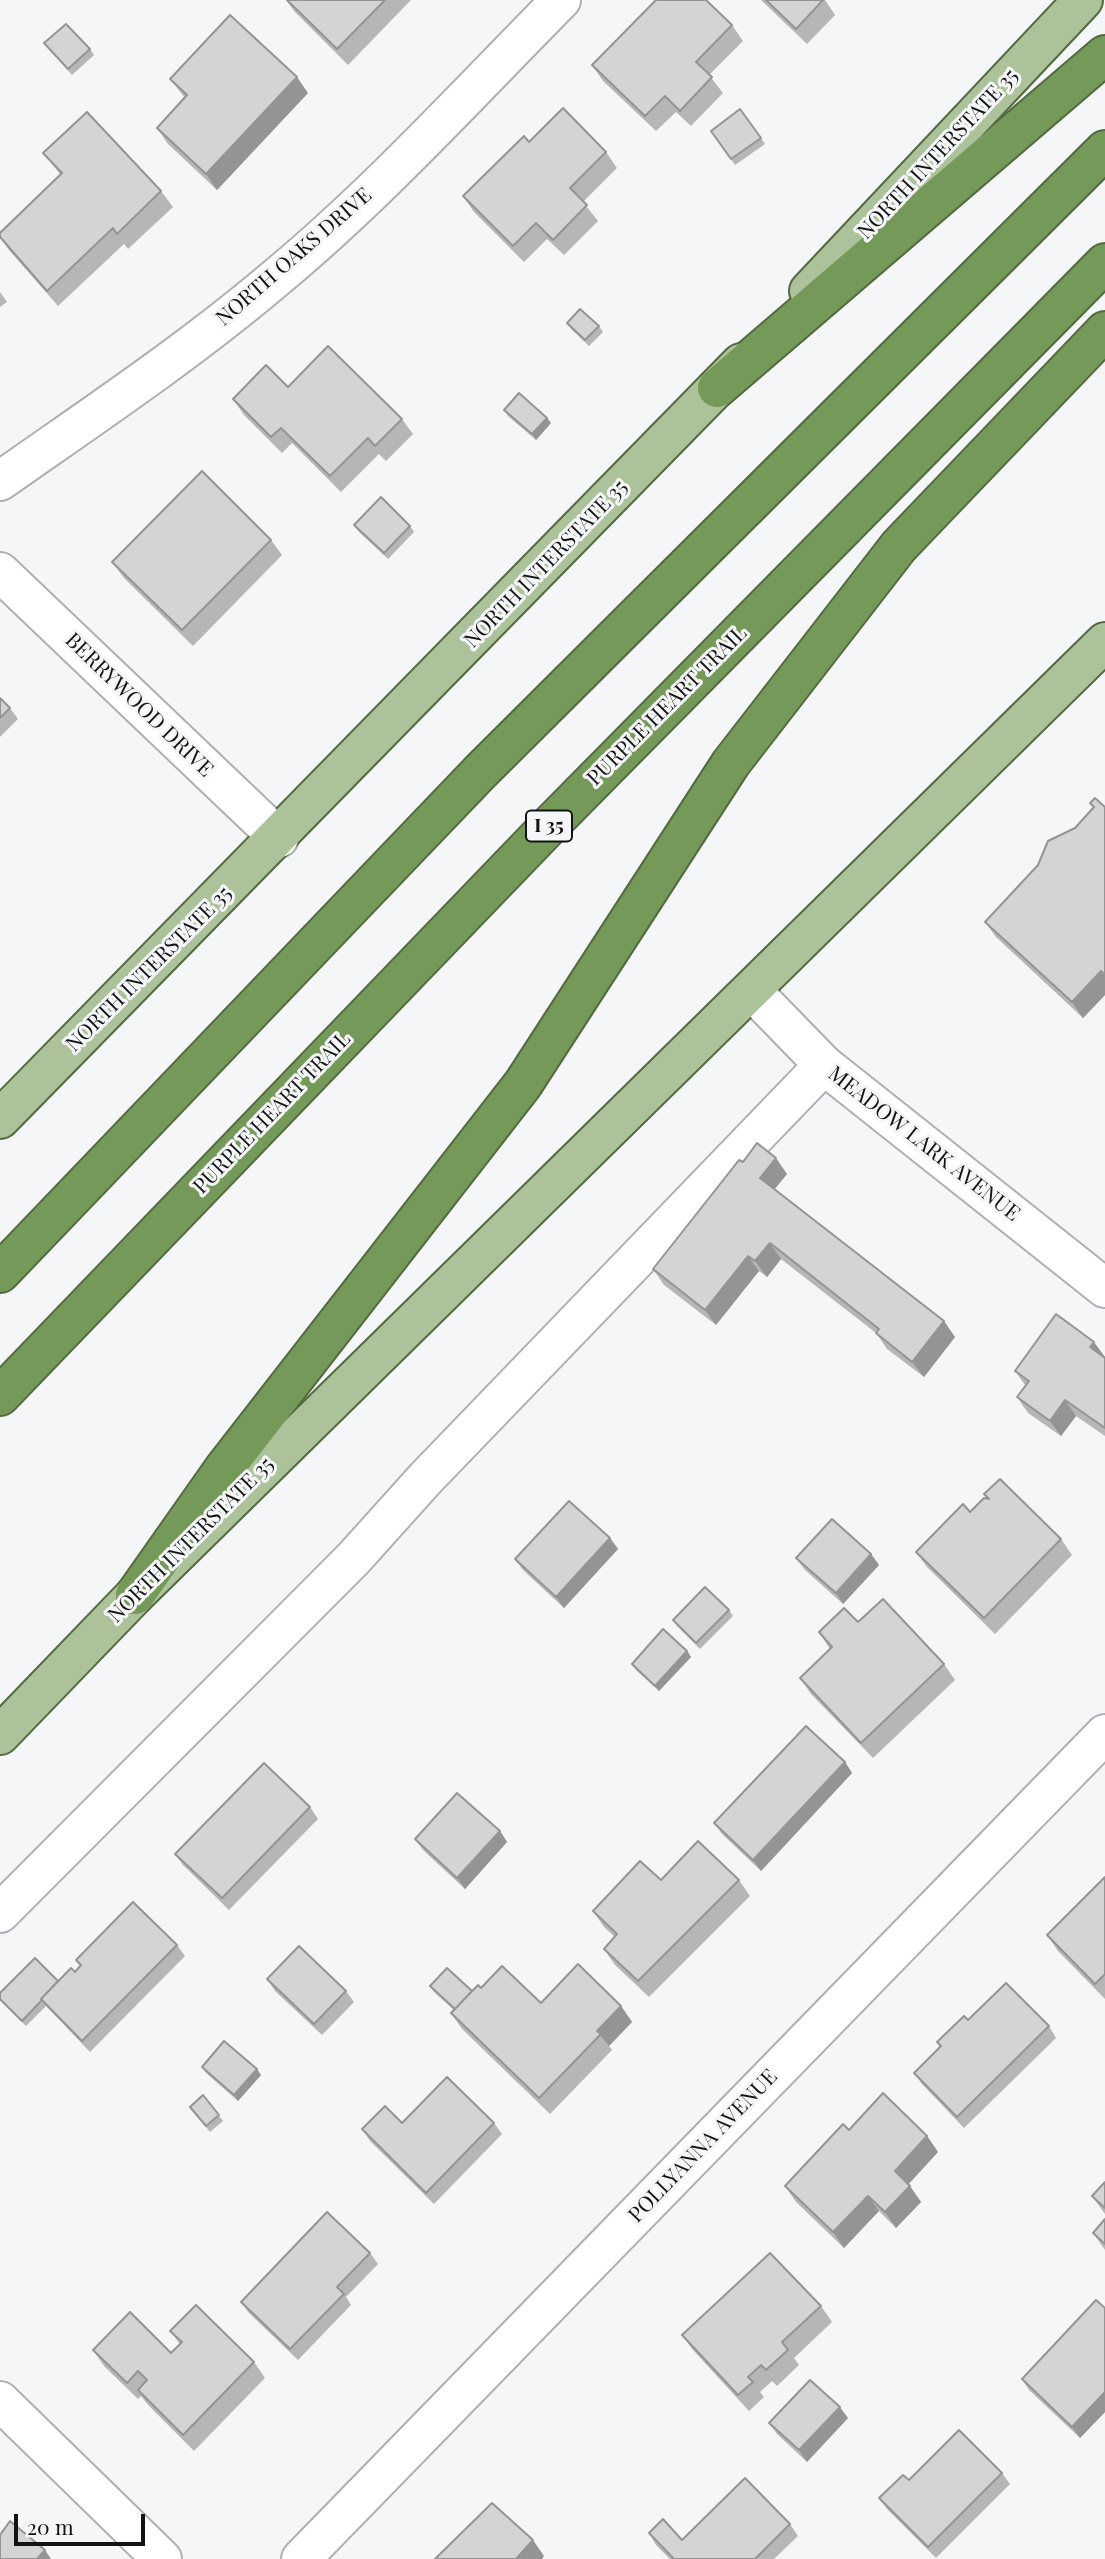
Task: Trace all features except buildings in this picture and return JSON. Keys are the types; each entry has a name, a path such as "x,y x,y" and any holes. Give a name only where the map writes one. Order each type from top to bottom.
{"highway":[{"path":"718,388 1105,55"},
{"path":"0,1273 481,771 1105,150"},
{"name":"PURPLE HEART TRAIL","path":"0,1396 549,826 1105,263"},
{"path":"135,1595 223,1470 523,1084 731,763 899,546 1105,331"}],"main road":[{"name":"NORTH INTERSTATE 35","path":"0,1119 279,838 718,388 1083,0"},
{"name":"NORTH INTERSTATE 35","path":"0,1735 135,1595 1105,642"}],"street":[{"name":"NORTH OAKS DRIVE","path":"0,481 161,367 278,277 389,174 561,0"},
{"name":"BERRYWOOD DRIVE","path":"0,572 279,838"},
{"name":"MEADOW LARK AVENUE","path":"752,990 824,1065 1105,1288"},
{"path":"0,1913 354,1558 425,1479 824,1065"},
{"name":"POLLYANNA AVENUE","path":"301,2559 1105,1734"},
{"path":"0,2402 162,2559"}]}
